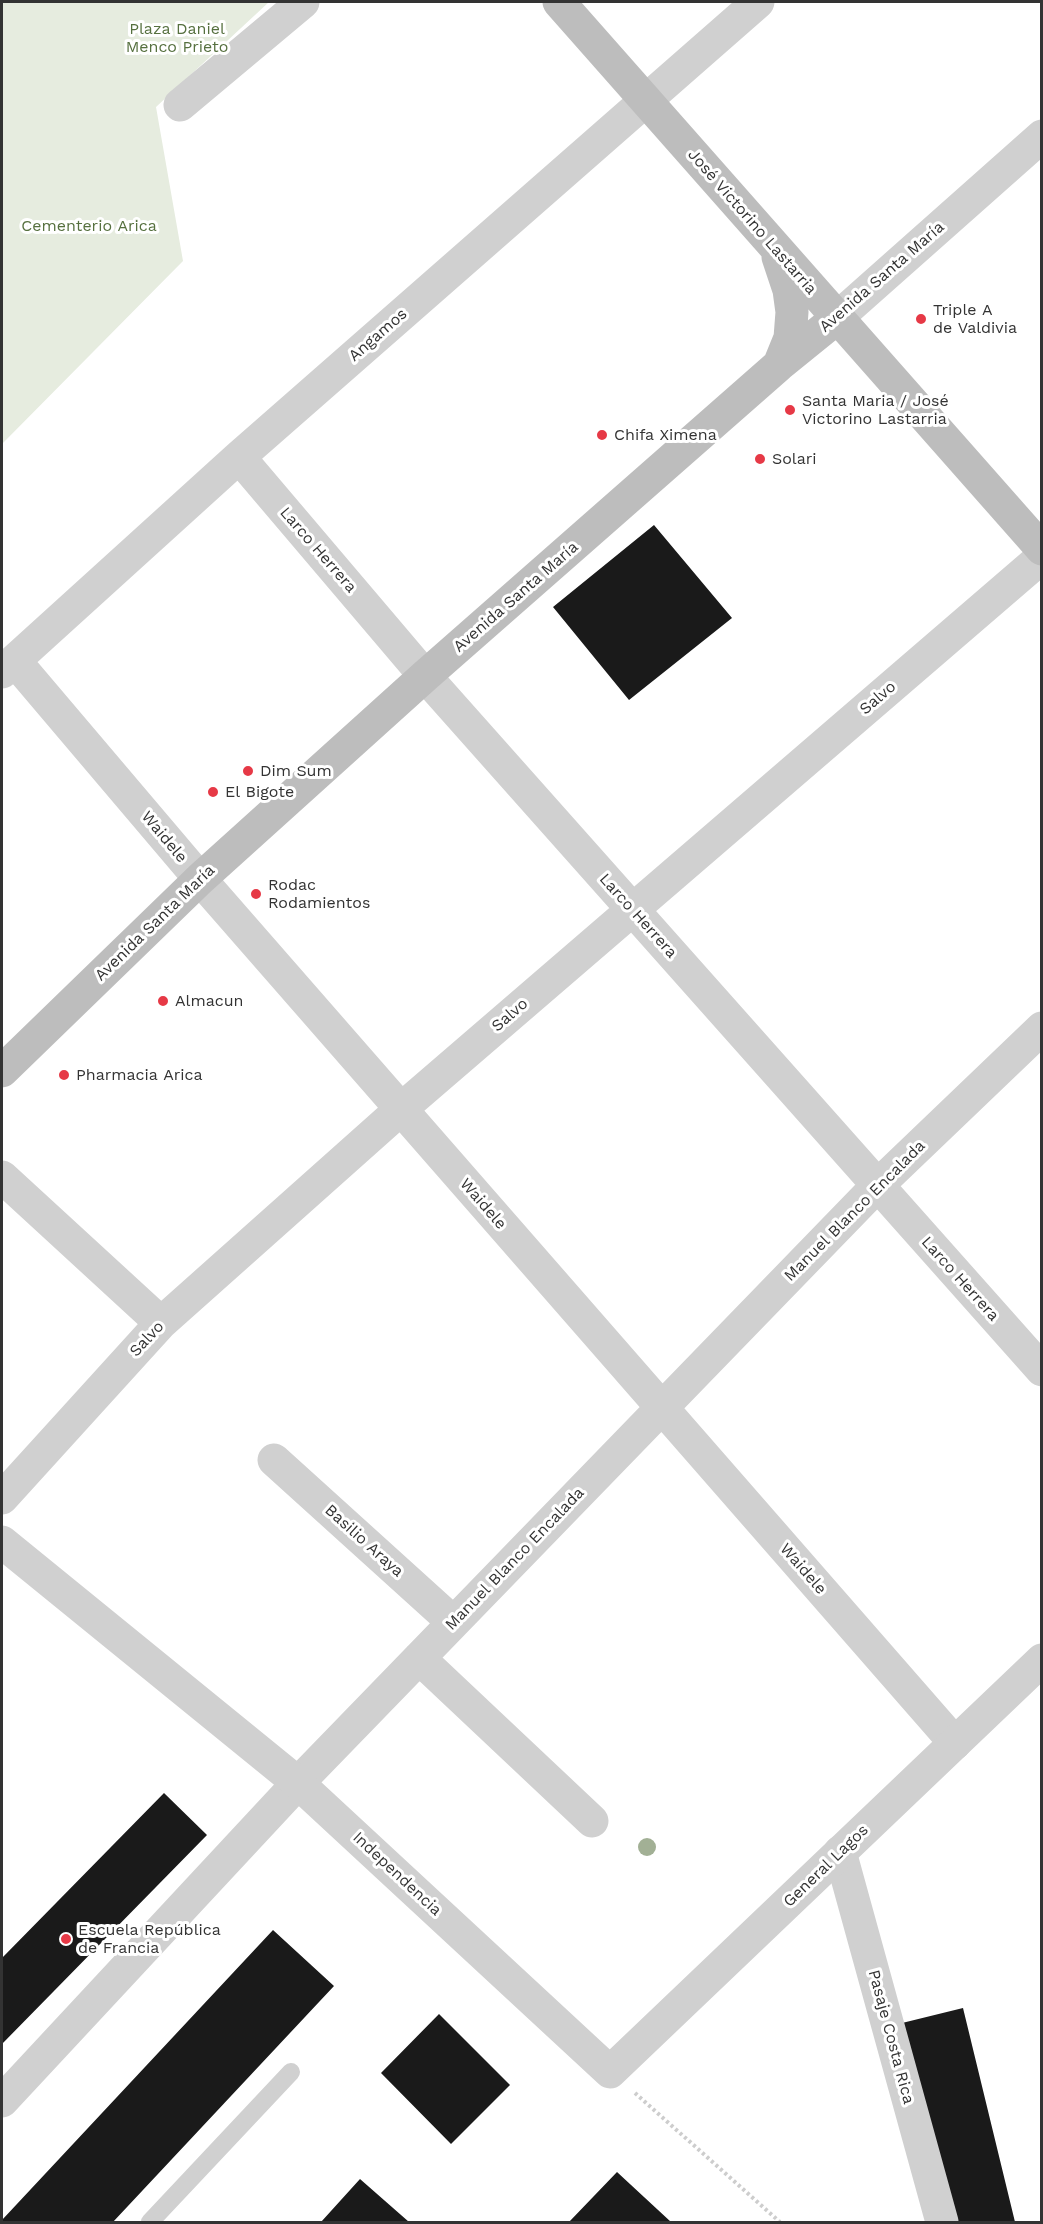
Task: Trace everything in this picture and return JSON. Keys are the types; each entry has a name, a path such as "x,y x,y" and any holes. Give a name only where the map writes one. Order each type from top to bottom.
{"main road":[{"name":"José Victorino Lastarria","path":"559,2 1041,549"},
{"path":"776,248 789,291 792,312 790,338 779,365"},
{"name":"Avenida Santa María","path":"2,1071 200,879 425,676 779,365 837,318"}],"street":[{"path":"180,105 303,2"},
{"name":"Angamos","path":"8,667 239,457 758,2"},
{"name":"Avenida Santa María","path":"837,318 1041,136"},
{"name":"Larco Herrera","path":"239,457 425,676 1041,1370"},
{"name":"Salvo","path":"2,1498 161,1323 400,1110 1041,557"},
{"name":"Waidele","path":"8,667 200,879 955,1743"},
{"name":"Manuel Blanco Encalada","path":"2,2102 298,1783 453,1622 878,1186 1041,1028"},
{"path":"2,1177 161,1323"},
{"name":"Basilio Araya","path":"274,1460 453,1622"},
{"name":"Independencia","path":"2,1542 298,1783 610,2072"},
{"path":"419,1658 592,1821"},
{"name":"General Lagos","path":"610,2072 1041,1660"},
{"name":"Pasaje Costa Rica","path":"840,1852 942,2223"}],"lane":[{"path":"150,2223 291,2072"}],"path":[{"path":"610,2072 780,2223"}],"green space":[{"name":"Cementerio Arica","path":"2,2 269,2 156,107 183,261 2,444"}],"building":[{"path":"654,525 732,618 629,700 553,607"},
{"path":"164,1793 207,1835 2,2044 2,1958"},
{"path":"273,1930 334,1986 113,2222 2,2222 2,2220"},
{"path":"963,2008 1015,2222 946,2222 898,2024"},
{"path":"439,2014 510,2085 451,2144 381,2073"},
{"path":"617,2172 671,2222 569,2222"},
{"path":"360,2179 409,2222 321,2222"}],"place":[{"name":"Triple A de Valdivia","path":"921,319"},
{"name":"Santa Maria / José Victorino Lastarria","path":"790,410"},
{"name":"Chifa Ximena","path":"602,435"},
{"name":"Solari","path":"760,459"},
{"name":"Dim Sum","path":"248,771"},
{"name":"El Bigote","path":"213,792"},
{"name":"Rodac Rodamientos","path":"256,894"},
{"name":"Almacun","path":"163,1001"},
{"name":"Pharmacia Arica","path":"64,1075"},
{"name":"Escuela República de Francia","path":"66,1939"}],"park label":[{"name":"Plaza Daniel Menco Prieto","path":"177,38"}]}
